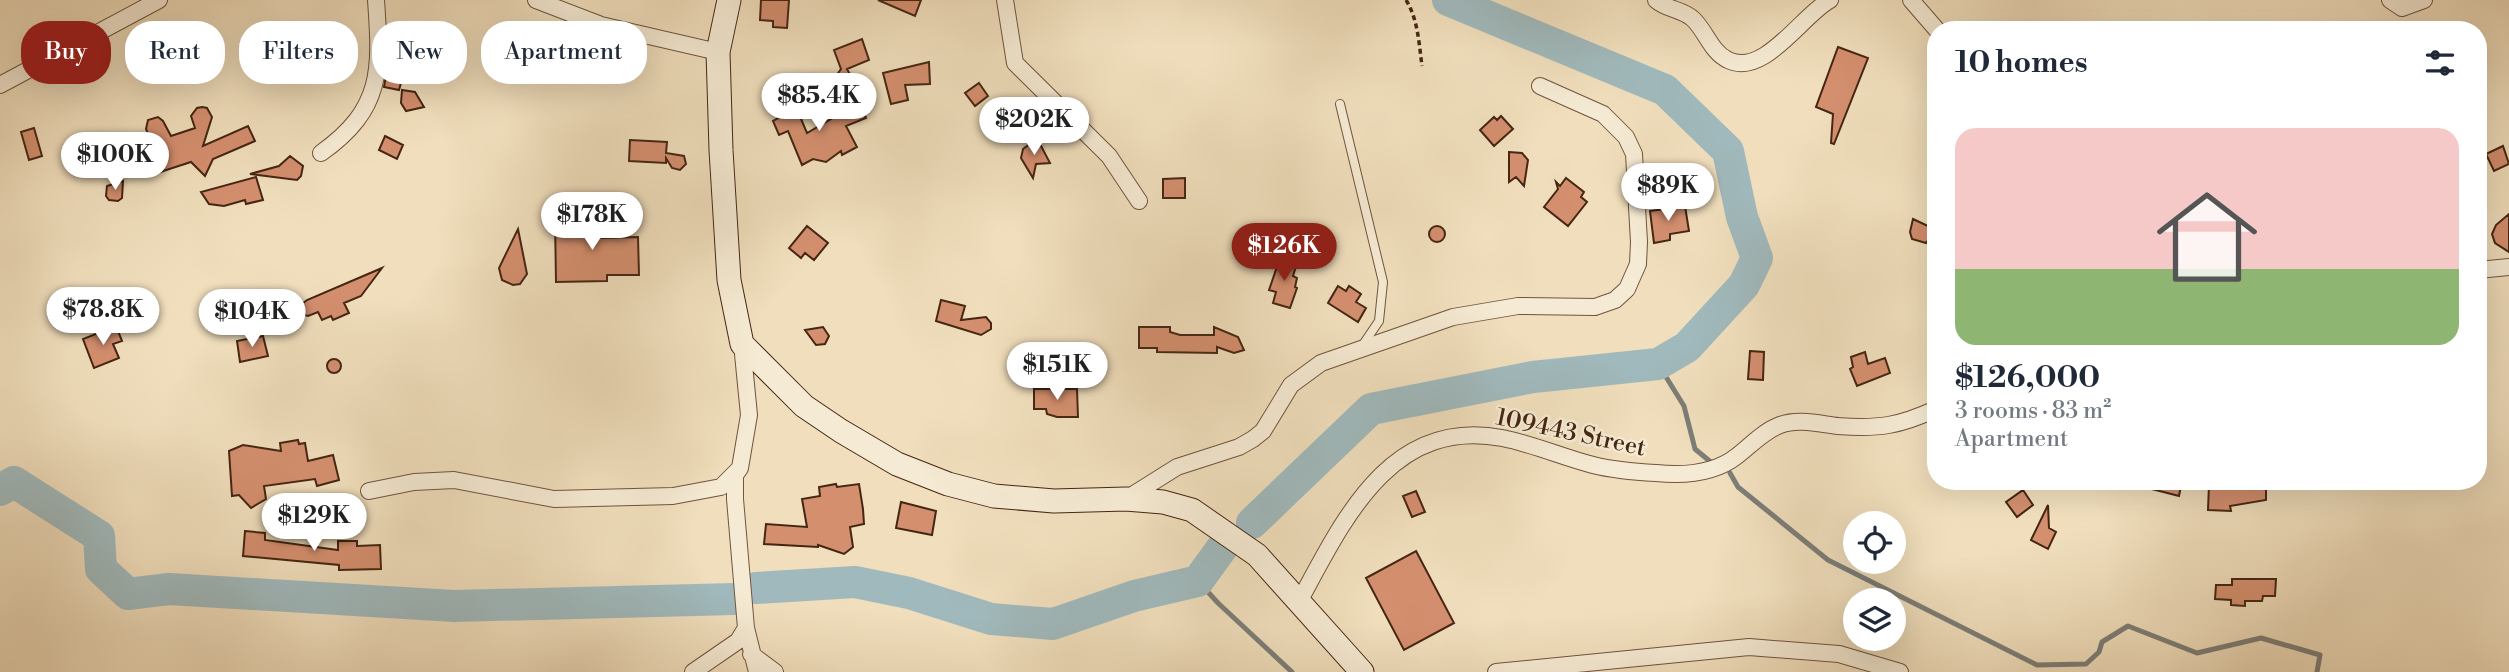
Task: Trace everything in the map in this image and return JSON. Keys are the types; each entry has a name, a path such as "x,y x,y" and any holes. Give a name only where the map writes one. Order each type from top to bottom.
{"street":[{"path":"0,85 159,0"},
{"path":"321,153 361,117 372,97 379,59 376,0"},
{"path":"536,0 601,25 718,52"},
{"path":"729,0 718,52 729,280 742,344 749,415 740,468 735,475 735,499 746,628 757,672"},
{"path":"1005,0 1015,63 1109,156 1139,201"},
{"path":"1656,0 1692,18 1721,55 1738,63 1749,62 1771,50 1830,0"},
{"path":"1911,0 1929,21"},
{"path":"2389,0 2402,8 2424,0"},
{"path":"1126,499 1177,467 1239,447 1254,439 1263,431 1291,385 1306,372 1360,348 1452,317 1518,306 1595,307 1615,300 1626,289 1637,264 1639,242 1634,154 1626,137 1603,114 1540,86"},
{"path":"2487,269 2509,267"},
{"path":"742,344 804,406 897,464 948,484 994,496 1054,501 1126,499 1163,502 1201,516 1256,555 1300,600 1362,672"},
{"name":"109443 Street","path":"1300,600 1334,538 1370,485 1396,461 1421,445 1468,435 1483,435 1530,445 1594,465 1658,474 1696,473 1724,465 1781,424 1804,422 1881,427 1902,424 1927,413"},
{"path":"369,491 414,482 454,480 554,499 673,496 721,487 740,468"},
{"path":"693,672 738,641 746,628"},
{"path":"1496,672 1749,647 1839,653 1900,672"},
{"path":"751,654 775,672"}],"lane":[{"path":"1340,104 1372,248 1383,282 1379,321 1360,348"}],"path":[{"path":"1406,0 1419,40 1422,66"}],"building":[{"path":"761,0 789,0 787,28 773,27 773,21 760,20"},
{"path":"878,0 921,0 915,16"},
{"path":"862,39 869,60 847,69 853,80 854,98 833,87 833,80 841,69 834,50"},
{"path":"1838,47 1868,58 1834,144 1831,143 1833,114 1816,107"},
{"path":"929,62 930,84 905,85 908,100 891,104 883,73"},
{"path":"979,83 988,96 975,106 965,93"},
{"path":"385,84 401,84 399,90 384,87"},
{"path":"402,90 415,92 424,107 406,111 401,103"},
{"path":"793,100 807,133 860,102 866,118 846,126 857,147 842,155 841,151 826,162 813,159 802,165 788,131 779,135 773,121 780,117 776,108"},
{"path":"197,108 207,108 212,117 203,146 248,126 255,141 213,159 205,176 191,162 148,176 144,153 151,141 146,129 148,120 158,117 171,136 195,128 191,116"},
{"path":"1501,116 1513,129 1494,146 1480,130 1494,117 1497,120"},
{"path":"34,128 42,156 29,160 21,132"},
{"path":"385,136 403,145 397,159 379,150"},
{"path":"630,140 667,142 666,153 684,156 686,164 680,170 672,168 666,158 666,163 629,161"},
{"path":"1031,143 1040,144 1050,163 1036,164 1033,178 1021,158 1023,149"},
{"path":"2503,146 2509,164 2494,171 2487,154"},
{"path":"1509,152 1522,153 1528,160 1524,186 1516,177 1509,182"},
{"path":"290,156 303,166 301,176 297,180 250,174 279,166"},
{"path":"256,177 263,200 246,204 245,200 224,206 209,204 201,192"},
{"path":"1185,178 1185,198 1163,198 1163,179"},
{"path":"1566,178 1584,192 1581,197 1587,202 1568,226 1544,207 1558,189 1556,182 1560,186"},
{"path":"123,181 122,198 118,201 109,200 106,196 107,186"},
{"path":"1685,206 1689,231 1670,234 1670,240 1654,243 1650,211"},
{"path":"2509,214 2509,252 2495,243 2492,234 2496,225"},
{"path":"601,215 602,238 638,237 639,275 607,275 607,281 556,282 555,220"},
{"path":"1913,219 1927,226 1927,242 1912,239 1910,232"},
{"path":"807,226 828,243 814,260 805,253 801,258 789,248"},
{"path":"1437,226 1443,228 1443,240 1437,242 1431,240 1429,234 1431,228"},
{"path":"518,229 527,274 520,284 513,285 502,280 499,268"},
{"path":"1280,258 1297,263 1293,276 1297,278 1297,288 1290,308 1273,303 1276,292 1269,290"},
{"path":"382,268 361,296 344,303 349,313 333,320 331,316 322,320 318,312 308,316 300,314 298,307 307,300"},
{"path":"1338,286 1346,291 1349,286 1361,294 1356,302 1366,308 1358,322 1328,303"},
{"path":"941,300 965,306 961,320 986,317 991,323 991,329 981,335 936,321"},
{"path":"116,326 122,341 113,344 119,358 94,368 83,339"},
{"path":"823,327 829,336 825,344 816,345 805,330"},
{"path":"1139,327 1170,327 1170,332 1180,335 1214,335 1214,327 1238,337 1244,350 1234,353 1217,347 1217,353 1157,352 1157,348 1139,348"},
{"path":"263,336 268,356 240,362 237,341"},
{"path":"1750,351 1764,352 1763,380 1748,379"},
{"path":"1865,352 1868,364 1885,358 1890,373 1857,386 1850,369 1853,367 1851,357"},
{"path":"331,359 337,359 341,366 337,373 331,373 327,369 327,363"},
{"path":"1034,389 1077,389 1078,417 1057,417 1047,414 1046,409 1034,409"},
{"path":"298,440 299,444 305,443 308,461 333,455 339,480 317,486 315,479 264,486 266,499 251,508 239,495 232,496 229,451 243,445 281,451 280,443"},
{"path":"836,484 837,487 859,484 864,524 850,527 853,547 844,554 818,545 764,544 766,524 807,527 802,499 820,496 819,487"},
{"path":"2023,490 2033,505 2017,517 2006,502"},
{"path":"2156,490 2180,490 2179,496"},
{"path":"2209,490 2266,490 2266,500 2230,506 2231,511 2208,510"},
{"path":"1416,491 1425,512 1412,517 1403,496"},
{"path":"901,502 936,511 932,535 896,528"},
{"path":"2048,505 2049,528 2056,532 2048,549 2031,540"},
{"path":"245,531 265,533 265,540 338,550 338,541 357,541 357,546 380,545 381,569 339,570 339,565 243,556"},
{"path":"1416,551 1454,623 1404,650 1366,578"},
{"path":"2232,579 2276,579 2275,596 2263,596 2262,601 2245,601 2245,606 2231,605 2231,600 2215,599 2216,585 2232,585"}],"waterway":[{"path":"1252,523 1371,409 1533,377 1658,364 1687,347 1744,285 1757,258 1742,217 1728,151 1665,90 1448,0"},
{"path":"1658,364 1684,406 1695,449 1712,463"},
{"path":"1730,473 1738,487 1828,560 2037,665 2086,664 2099,652 2102,642 2128,626 2197,653 2261,638 2320,655 2317,672"},
{"path":"0,490 14,482 99,536 101,569 128,594 169,589 454,606 735,599"},
{"path":"756,588 855,582 909,593 991,619 1053,624 1134,596 1198,581 1224,545"},
{"path":"1198,581 1292,672"}]}
